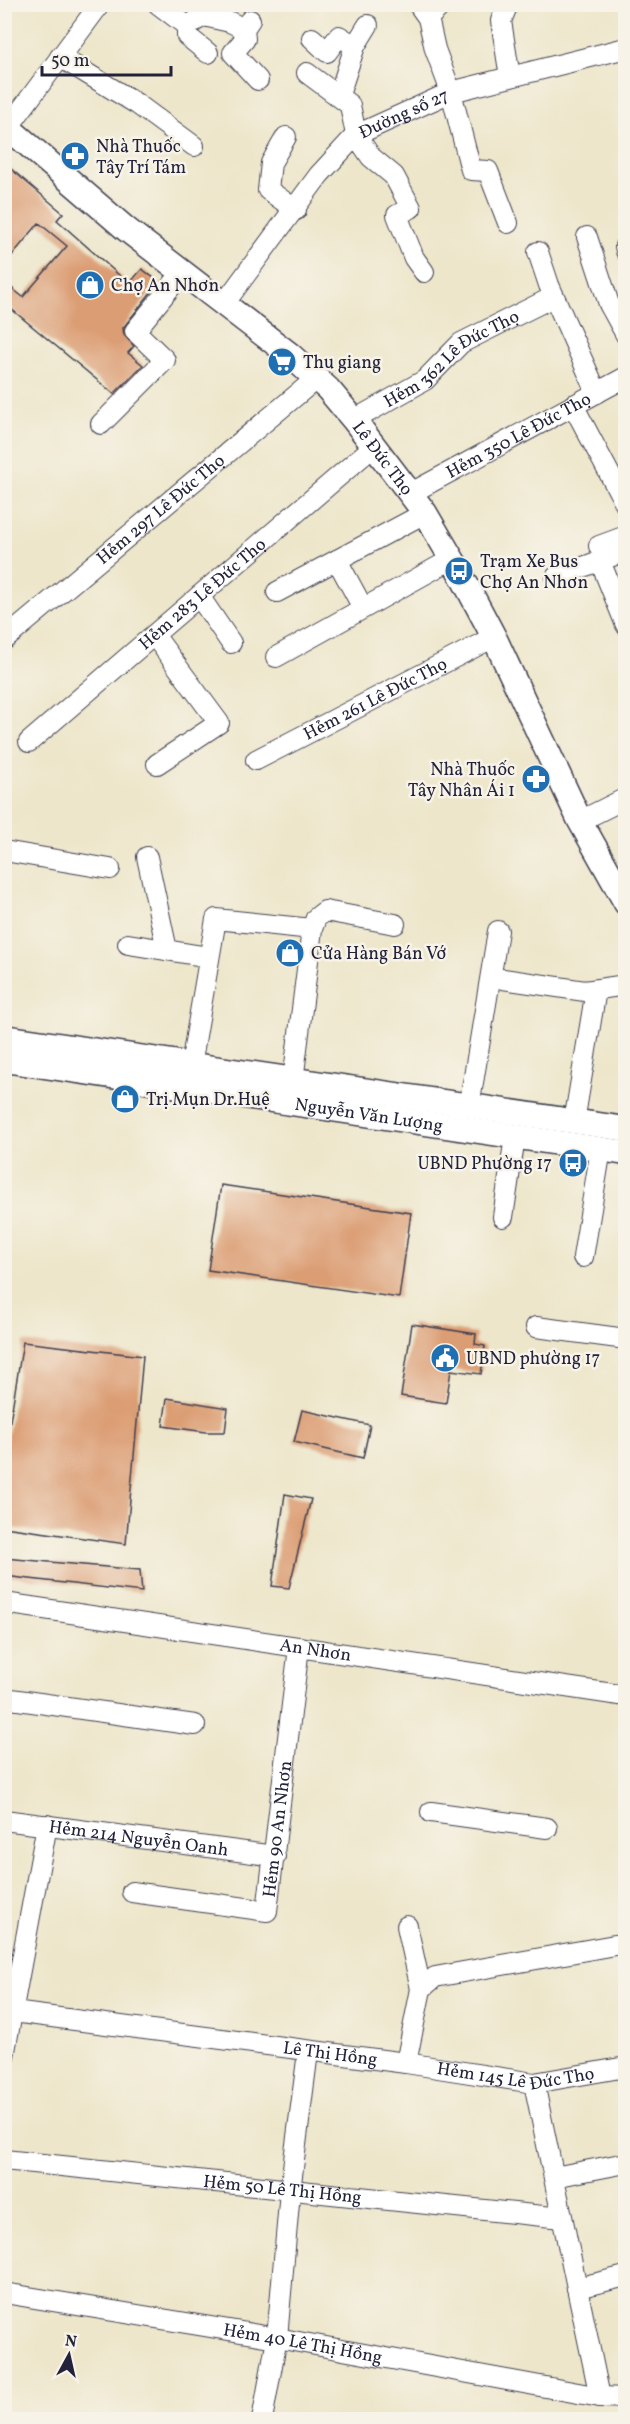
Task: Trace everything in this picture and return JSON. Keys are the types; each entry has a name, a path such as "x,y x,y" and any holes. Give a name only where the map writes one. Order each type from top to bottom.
{"street":[{"path":"6,128 100,4"},
{"path":"158,4 187,26"},
{"path":"510,5 501,21 510,77"},
{"path":"430,9 435,49 451,92 471,170 488,171 508,223"},
{"path":"187,26 204,16 247,25 244,39 233,53 258,80"},
{"path":"339,95 355,46 368,25"},
{"path":"187,26 187,36 208,53"},
{"path":"312,38 327,52 339,36 355,46"},
{"name":"Đường số 27","path":"224,304 296,210 319,175 356,135 451,92 626,48"},
{"path":"60,57 137,104 194,146"},
{"path":"308,73 350,105 356,135 371,157 394,176 411,208 397,214 414,258 424,272"},
{"name":"Lê Đức Thọ","path":"6,128 182,273 317,378 354,420 411,493 452,559 494,636 580,821 626,903"},
{"path":"286,137 272,163 268,190 296,210"},
{"path":"587,237 620,311 626,335"},
{"path":"625,246 626,251"},
{"path":"538,252 549,285 597,393"},
{"path":"101,424 165,360 135,331 182,273"},
{"name":"Hẻm 362 Lê Đức Thọ","path":"354,420 425,380 461,343 549,299"},
{"name":"Hẻm 350 Lê Đức Thọ","path":"411,493 626,377"},
{"name":"Hẻm 297 Lê Đức Thọ","path":"4,640 317,378"},
{"path":"573,405 626,505"},
{"name":"Hẻm 283 Lê Đức Thọ","path":"29,742 374,446"},
{"path":"277,592 425,513"},
{"path":"556,577 626,536"},
{"path":"599,553 626,551"},
{"path":"599,553 626,625"},
{"path":"276,657 452,559"},
{"path":"337,560 363,608"},
{"path":"199,596 231,643"},
{"path":"154,635 219,723 157,764"},
{"name":"Hẻm 261 Lê Đức Thọ","path":"256,760 494,636"},
{"path":"580,821 626,798"},
{"path":"4,851 110,869"},
{"path":"147,857 167,950"},
{"path":"293,1080 312,929 316,918 325,911 395,924"},
{"path":"191,1065 216,919 312,929"},
{"path":"469,1107 498,931"},
{"path":"128,944 209,957"},
{"path":"503,980 585,991 626,985"},
{"path":"574,1122 596,990"},
{"name":"Nguyễn Văn Lượng","path":"4,1037 626,1129"},
{"name":"Nguyễn Văn Lượng","path":"4,1059 626,1153"},
{"path":"503,1217 515,1137"},
{"path":"583,1257 601,1149"},
{"path":"536,1327 626,1339"},
{"name":"An Nhơn","path":"4,1603 626,1696"},
{"name":"Hẻm 90 An Nhơn","path":"132,1892 267,1911 299,1647"},
{"path":"4,1698 195,1725"},
{"path":"431,1812 547,1828"},
{"name":"Hẻm 214 Nguyễn Oanh","path":"4,1820 275,1856"},
{"path":"5,2055 47,1825"},
{"path":"406,2063 421,1989 407,1926"},
{"path":"421,1989 435,1977 626,1942"},
{"name":"Lê Thị Hồng","path":"13,2012 406,2063"},
{"path":"262,2420 277,2338 290,2191 308,2052"},
{"name":"Hẻm 145 Lê Đức Thọ","path":"406,2063 534,2083 626,2067"},
{"path":"534,2083 600,2397"},
{"name":"Hẻm 50 Lê Thị Hồng","path":"4,2160 562,2218"},
{"path":"554,2177 626,2163"},
{"path":"577,2288 626,2276"},
{"name":"Hẻm 40 Lê Thị Hồng","path":"4,2293 277,2338 600,2397 624,2399"}],"building":[{"path":"4,163 63,213 57,220 129,284 142,269 159,282 123,328 124,335 134,346 128,353 143,365 114,394 4,303 4,282 23,297 67,246 39,223 4,265"},
{"path":"221,1185 411,1213 399,1298 208,1270"},
{"name":"UBND phường 17","path":"412,1324 476,1334 475,1344 485,1346 481,1374 451,1370 446,1403 401,1396"},
{"path":"23,1342 143,1356 126,1544 4,1527 4,1458"},
{"path":"167,1398 228,1408 225,1432 206,1432 163,1426"},
{"path":"302,1410 370,1425 363,1458 294,1442"},
{"path":"285,1494 311,1499 289,1588 272,1586"},
{"path":"4,1558 140,1570 142,1592 4,1576"}],"place":[{"name":"Nhà Thuốc Tây Trí Tám","path":"75,156"},
{"name":"Chợ An Nhơn","path":"90,285"},
{"name":"Thu giang","path":"282,362"},
{"name":"Trạm Xe Bus Chợ An Nhơn","path":"459,571"},
{"name":"Nhà Thuốc Tây Nhân Ái 1","path":"536,779"},
{"name":"Cửa Hàng Bán Vớ","path":"290,953"},
{"name":"Trị Mụn Dr.Huệ","path":"125,1099"},
{"name":"UBND Phường 17","path":"573,1163"},
{"name":"UBND phường 17","path":"445,1358"}]}
